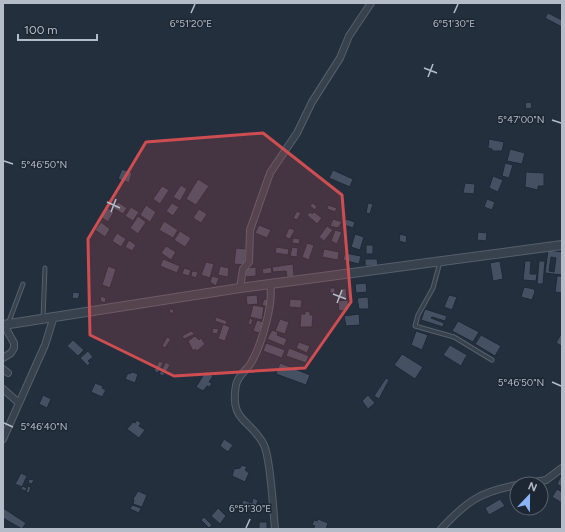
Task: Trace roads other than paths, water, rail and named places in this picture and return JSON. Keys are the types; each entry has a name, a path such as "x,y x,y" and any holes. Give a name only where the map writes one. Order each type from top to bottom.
{"street":[{"path":"240,288 243,269 249,262 250,230 270,173 297,134 312,102 340,58 348,36 371,3"},
{"path":"3,358 11,353 14,348 14,344 5,325 43,320 54,316 240,288 562,245"},
{"path":"270,284 272,293 268,316 252,362 239,376 236,384 235,404 240,417 264,445 268,462 275,529"},
{"path":"3,439 45,345 54,316"},
{"path":"3,389 19,403"},
{"path":"549,478 562,468"},
{"path":"441,529 476,497 493,489 509,486"}],"lane":[{"path":"440,262 433,288 418,315 415,326 454,337 492,360"},
{"path":"43,320 45,268"},
{"path":"5,325 23,284"}]}
